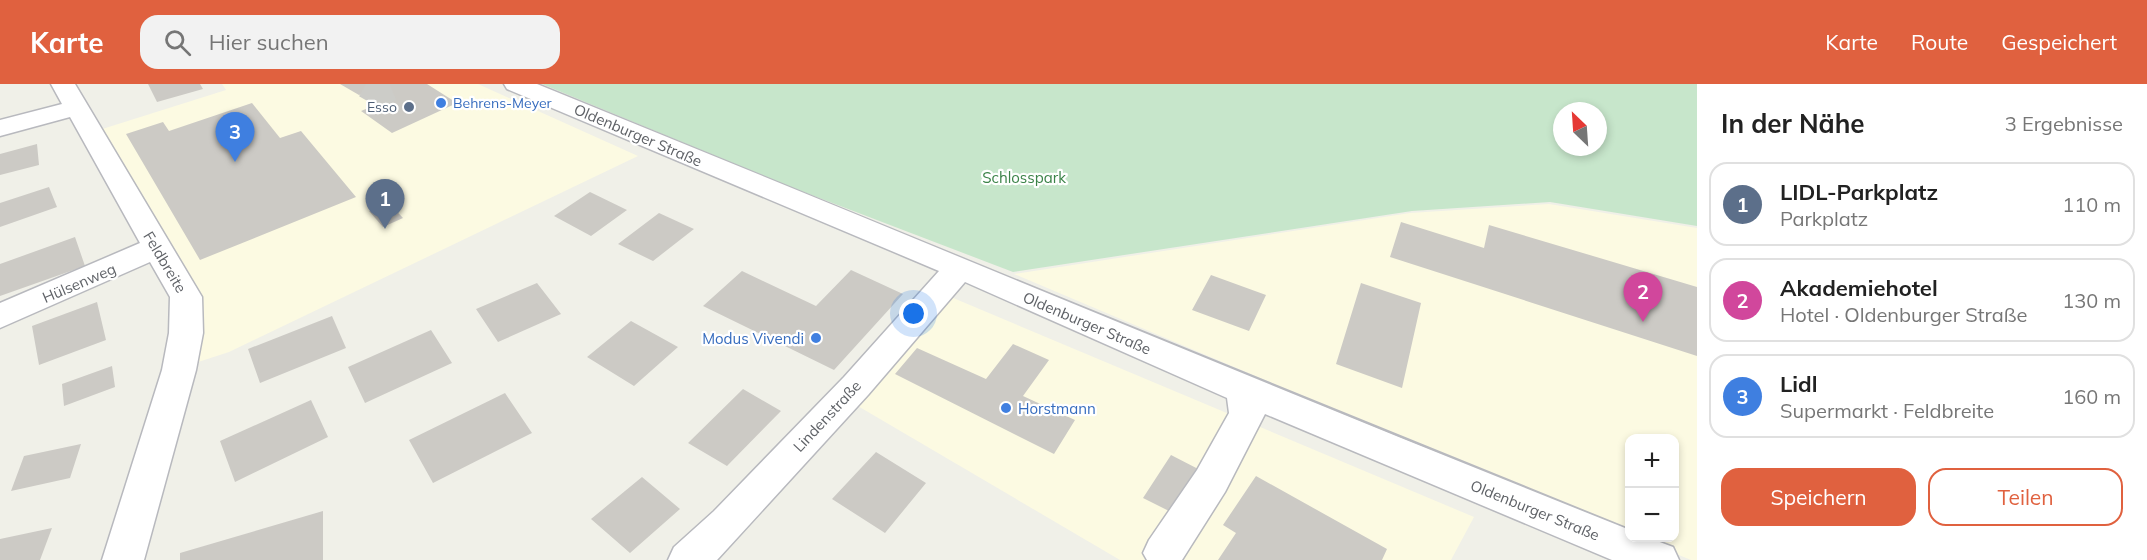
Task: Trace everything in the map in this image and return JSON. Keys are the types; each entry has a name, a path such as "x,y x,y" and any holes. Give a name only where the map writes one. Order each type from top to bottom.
{"street":[{"name":"Oldenburger Straße","path":"516,84 960,268 1244,390 1658,560"},
{"path":"0,128 69,96"},
{"name":"Feldbreite","path":"69,96 186,297 186,333 179,370 123,560"},
{"name":"Hülsenweg","path":"0,316 156,249"},
{"name":"Lindenstraße","path":"689,560 728,523 856,386 960,268"},
{"path":"1164,553 1211,481 1247,413 1244,390"}],"shaded area":[{"path":"222,84 478,84 638,156 229,352 192,364 190,295 96,131 226,90"},
{"path":"1549,204 1697,228 1697,560 1691,560 1648,542 1679,542 1679,434 1625,434 1625,532 1014,274 1410,213"},
{"path":"939,292 1474,517 1451,560 1120,560 851,402"}],"green space":[{"name":"Schlosspark","path":"542,84 1697,84 1697,226 1550,202 1412,211 1013,272 780,183"}],"building":[{"path":"148,84 200,84 203,89 157,102"},
{"name":"Esso","path":"340,84 427,84 457,103 392,133 361,111 385,101 369,91 359,95"},
{"path":"252,103 280,138 301,131 356,197 200,260 126,134 163,122 169,131"},
{"path":"37,144 39,165 0,175 0,154"},
{"path":"49,187 57,207 0,227 0,203"},
{"path":"590,192 627,210 591,236 554,216"},
{"path":"389,203 403,218 383,227 369,211"},
{"path":"659,213 694,229 653,261 618,244"},
{"path":"1401,222 1484,248 1489,225 1697,287 1697,356 1390,257"},
{"path":"75,237 85,266 0,296 0,264"},
{"name":"Modus Vivendi","path":"851,270 903,294 834,370 703,306 742,271 816,306"},
{"path":"1211,275 1266,295 1249,331 1192,310"},
{"path":"537,283 561,314 498,342 476,309"},
{"path":"1361,283 1421,303 1402,388 1336,364"},
{"path":"97,302 106,340 39,365 32,326"},
{"path":"332,316 346,348 260,383 248,349"},
{"path":"631,321 678,347 634,386 587,357"},
{"path":"431,330 452,363 365,403 348,367"},
{"name":"Horstmann","path":"1013,344 1049,360 1023,396 1075,420 1054,454 895,374 917,348 986,379"},
{"path":"112,366 115,387 64,406 62,384"},
{"path":"743,389 781,411 727,466 688,443"},
{"path":"505,393 532,433 433,483 409,440"},
{"path":"311,400 328,437 235,482 220,441"},
{"path":"81,444 70,478 11,491 24,456"},
{"path":"876,452 926,483 885,533 832,499"},
{"path":"1171,455 1204,472 1179,516 1143,498"},
{"path":"1256,476 1387,549 1382,560 1218,560 1236,533 1223,525"},
{"path":"642,477 680,509 630,553 591,519"},
{"path":"323,511 323,560 180,560 180,553"},
{"path":"52,528 40,560 0,560 0,539"}],"tunnel":[{"path":"366,84 380,92 399,84"}],"place":[{"name":"Behrens-Meyer","path":"441,103"},
{"name":"Esso","path":"409,107"},
{"name":"Lidl","path":"235,162"},
{"name":"LIDL-Parkplatz","path":"385,229"},
{"name":"Akademiehotel","path":"1643,322"},
{"name":"Modus Vivendi","path":"816,338"},
{"name":"Horstmann","path":"1006,408"}]}
